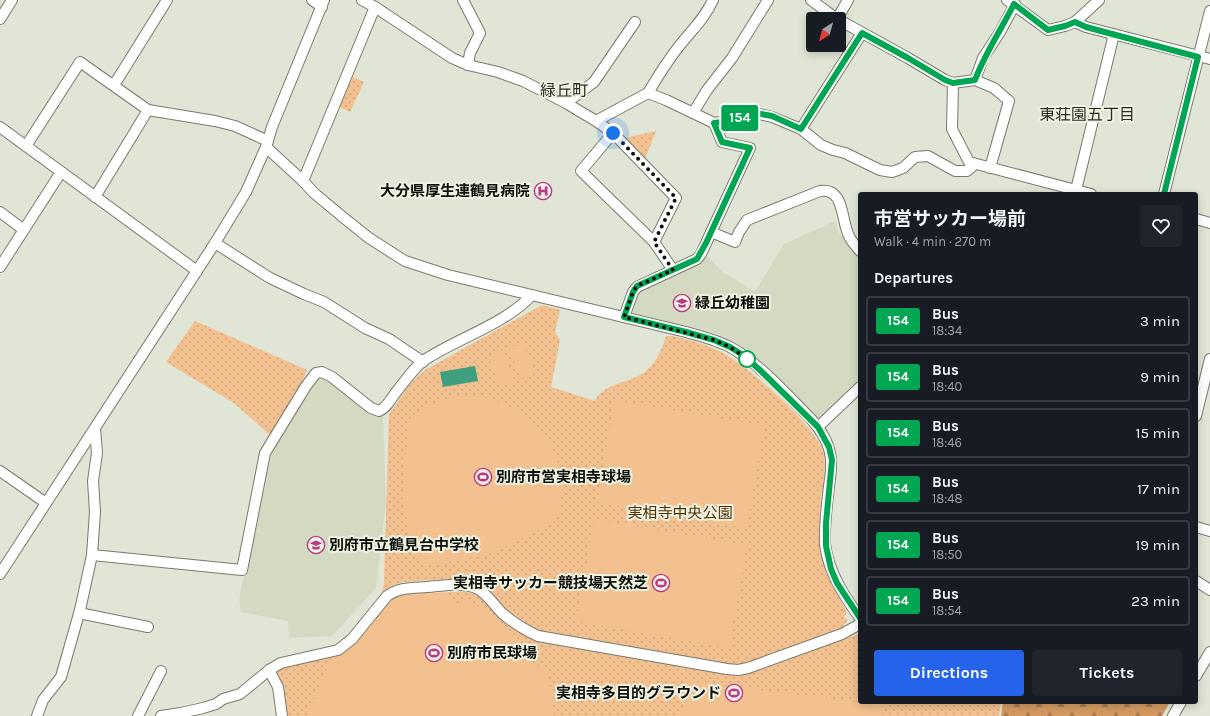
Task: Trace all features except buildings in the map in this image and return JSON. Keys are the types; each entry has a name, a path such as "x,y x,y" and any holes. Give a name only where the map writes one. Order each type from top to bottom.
{"street":[{"path":"0,18 12,0"},
{"path":"114,85 167,0"},
{"path":"0,574 215,244 246,192 267,144 278,112 323,3 312,0"},
{"path":"362,0 452,58 468,65 498,72 523,81 566,103 613,133 676,198 654,242"},
{"path":"463,0 480,33 470,53 468,65"},
{"path":"596,121 648,92 675,52 708,11 713,0"},
{"path":"693,113 707,90 732,58 768,0"},
{"path":"811,0 828,12"},
{"path":"842,12 848,0"},
{"path":"975,80 983,58 1000,32 1011,2 1048,30 1075,22 1099,0"},
{"path":"303,181 375,7"},
{"path":"1164,192 1210,11"},
{"path":"566,103 594,82 634,22"},
{"path":"1075,22 1086,27 1210,60"},
{"path":"846,24 908,58 926,70 953,83 975,80 994,88 1009,101 990,168"},
{"path":"801,129 862,33"},
{"path":"1076,190 1114,34"},
{"path":"26,146 80,62 148,110 222,122 235,126 267,144 314,193 369,238 405,261 448,275 686,332 714,340 730,347 743,355 761,371 818,427 829,447 832,460 825,535 827,551 831,569 837,583 858,615"},
{"path":"953,83 952,129 969,162 1084,192"},
{"path":"648,92 714,123 738,120 751,112 772,116 801,129 821,145 845,153 880,170 892,172 903,168 915,157 928,156 955,171 967,171 975,164"},
{"path":"95,197 148,110"},
{"path":"624,317 633,292 637,286 697,259 701,254 750,148 722,142 714,123"},
{"path":"0,127 197,271"},
{"path":"613,133 581,171 654,242 673,270"},
{"path":"0,267 61,172"},
{"path":"711,232 735,242 739,232 748,220 820,191 827,190 832,192 840,205 848,235 858,248"},
{"path":"0,212 24,230"},
{"path":"1198,220 1210,223"},
{"path":"215,244 270,278 324,302 365,328 389,339 423,362"},
{"path":"92,555 242,570 265,453 306,386 316,373 322,372 332,377 371,408 379,410 385,408 396,391 423,362 468,335 511,314 522,306 532,295"},
{"path":"1198,406 1203,381 1210,359"},
{"path":"818,427 858,389"},
{"path":"37,716 43,700 61,676 79,613 92,555 95,512 93,481 97,453 95,429"},
{"path":"0,471 46,503"},
{"path":"1198,528 1210,531"},
{"path":"1198,582 1210,590"},
{"path":"161,716 181,713 216,704 223,699 240,694 269,670 281,663 338,650 352,639 387,596 392,592 406,588 453,585 467,586 482,592 507,617 519,626 538,636 738,670 748,668 842,634 858,625"},
{"path":"79,613 148,627"},
{"path":"1199,666 1209,654"},
{"path":"269,670 278,687 282,716"},
{"path":"138,716 161,671"},
{"path":"1173,716 1180,704"}],"shaded area":[{"path":"835,221 839,233 858,254 858,383 817,420 735,342 708,331 633,313 637,292 708,257 724,273 755,292 784,244"},
{"path":"475,366 478,381 443,387 440,372"},
{"name":"別府市立鶴見台中学校","path":"318,375 383,417 386,503 376,588 332,636 289,638 288,621 241,612 239,600 259,499 274,447"}],"green space":[{"path":"353,77 364,82 350,112 339,107"},
{"path":"656,131 645,159 624,138"},
{"name":"実相寺中央公園","path":"542,305 560,310 555,332 560,340 551,387 595,401 603,391 608,388 636,377 647,370 659,355 666,336 672,336 721,352 747,369 794,411 807,426 823,451 825,468 821,497 819,531 820,552 833,587 847,612 844,617 848,620 841,629 747,663 733,665 539,632 508,611 486,588 470,580 461,578 405,582 392,586 382,593 384,582 389,414 412,382 425,370"},
{"path":"195,321 307,370 297,394 271,436 234,403 166,362"},
{"path":"523,342 536,373 521,379 509,348"},
{"path":"503,350 515,381 500,387 488,356"},
{"name":"別府市営実相寺球場","path":"471,396 504,404 518,411 531,420 542,432 551,445 557,460 562,483 560,506 554,522 492,553 430,566 414,554 402,497 409,419 430,405 446,399"},
{"path":"614,400 764,426 747,528 597,502"},
{"name":"実相寺サッカー競技場天然芝","path":"594,519 747,545 729,648 576,621"},
{"path":"466,592 479,597 484,601 511,628 540,641 727,674 858,634 858,704 1001,704 999,716 284,716 274,672 284,667 332,657 344,652 356,642 386,605 397,597 407,594"},
{"name":"別府市民球場","path":"441,593 451,595 453,600 458,603 466,600 477,605 504,626 519,644 532,664 545,668 551,689 554,716 306,716 332,657 343,652 352,645 360,637 380,610 388,603 402,595"},
{"name":"実相寺多目的グラウンド","path":"686,681 858,702 858,704 883,705 882,716 681,716"},
{"path":"1003,704 1169,704 1162,716 1001,716"}],"bus line":[{"name":"154","path":"858,615 837,583 831,569 826,546 825,535 832,460 829,447 818,427 761,371 743,355 730,347 714,340 686,332 624,317 633,292 637,286 697,259 701,254 750,148 722,142 714,123 738,120 751,112 772,116 801,129 862,33 945,80 953,83 975,80 983,58 1000,32 1014,4 1048,30 1075,22 1086,27 1198,57 1164,192"}],"place":[{"name":"大分県厚生連鶴見病院","path":"543,191"},
{"name":"緑丘幼稚園","path":"682,303"},
{"name":"別府市営実相寺球場","path":"483,477"},
{"name":"別府市立鶴見台中学校","path":"316,545"},
{"name":"実相寺サッカー競技場天然芝","path":"661,583"},
{"name":"別府市民球場","path":"434,653"},
{"name":"実相寺多目的グラウンド","path":"734,693"}],"district":[{"name":"緑丘町","path":"564,90"},
{"name":"東荘園五丁目","path":"1087,114"}],"route":[{"path":"613,133 676,198 654,242 673,270 637,286 633,292 624,317 714,340 730,347 747,359"}]}
